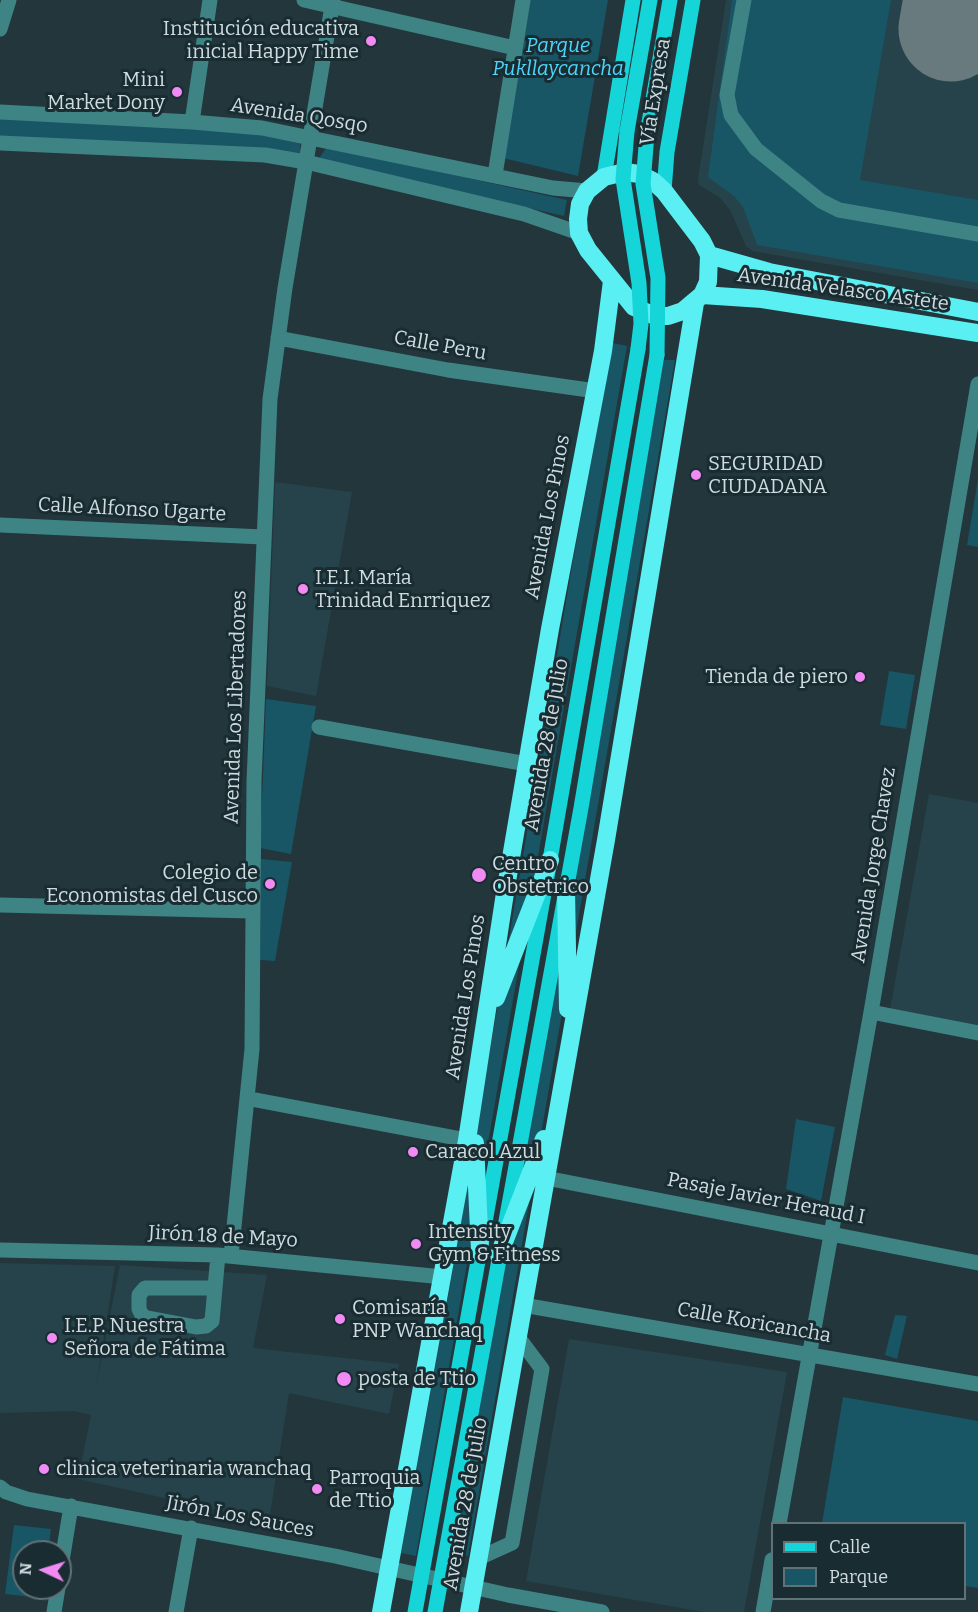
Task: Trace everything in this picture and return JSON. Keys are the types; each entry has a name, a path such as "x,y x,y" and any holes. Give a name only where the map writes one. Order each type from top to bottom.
{"highway":[{"path":"625,172 639,174 653,181 664,191 702,241 709,255 708,282 698,299 683,311 668,316 655,315 634,307 588,250 579,234 578,219 580,204 587,191 604,177 625,172"},
{"name":"Avenida Velasco Astete","path":"709,255 769,272 978,312"},
{"name":"Avenida Los Pinos","path":"381,1612 387,1568 467,1140 527,764 570,518 596,391 612,281"},
{"name":"Avenida Velasco Astete","path":"698,299 762,299 978,333"},
{"name":"Avenida 28 de Julio","path":"470,1612 698,299"},
{"path":"484,1030 550,860"},
{"path":"566,889 569,1044"},
{"path":"478,1069 475,1166 480,1252"},
{"path":"500,1255 560,1099"}],"main road":[{"name":"Vía Expresa","path":"604,177 633,0"},
{"name":"Vía Expresa","path":"627,131 650,0"},
{"name":"Vía Expresa","path":"647,134 670,0"},
{"name":"Vía Expresa","path":"664,191 667,152 693,0"},
{"name":"Avenida 28 de Julio","path":"415,1612 550,860 638,349 641,324 640,292 623,179 627,131"},
{"name":"Avenida 28 de Julio","path":"435,1612 566,889 657,355 660,301 643,184 647,134"}],"street":[{"path":"0,29 9,0"},
{"path":"192,122 210,0"},
{"path":"304,0 333,2 515,48"},
{"path":"495,175 523,0"},
{"path":"744,0 727,95 731,116 756,148 821,201 839,210 978,234"},
{"name":"Avenida Los Libertadores","path":"215,1288 145,1287 140,1295 139,1309 143,1317 196,1327 206,1326 212,1321 215,1288 224,1256 252,1049 251,911 263,537 270,399 333,2"},
{"name":"Avenida Qosqo","path":"0,112 262,128 553,188 587,191"},
{"path":"0,143 265,155 306,162 524,214 579,234"},
{"name":"Calle Peru","path":"278,338 448,370 596,391"},
{"name":"Avenida Jorge Chavez","path":"779,1522 872,1012 978,384"},
{"name":"Calle Alfonso Ugarte","path":"0,525 263,537"},
{"path":"319,727 527,764"},
{"path":"0,905 251,911"},
{"path":"872,1012 978,1033"},
{"path":"256,1100 467,1140"},
{"name":"Pasaje Javier Heraud I","path":"546,1178 978,1263"},
{"name":"Jirón 18 de Mayo","path":"0,1250 224,1256 442,1277"},
{"name":"Calle Koricancha","path":"523,1305 810,1353 978,1384"},
{"path":"479,1558 512,1543 514,1533 542,1369 518,1337"},
{"name":"Jirón Los Sauces","path":"0,1487 6,1492 27,1499 191,1528 474,1588 602,1612"},
{"path":"65,1540 71,1506"},
{"path":"176,1612 191,1528"},
{"path":"763,1612 771,1566"}],"shaded area":[{"path":"726,0 978,0 978,290 752,251 746,246 730,210 719,197 699,185 698,179"},
{"name":"I.E.I. María Trinidad Enrriquez","path":"275,482 352,492 316,696 267,686"},
{"path":"929,794 978,803 978,1031 889,1015"},
{"path":"0,1263 115,1266 96,1387 120,1265 267,1275 253,1348 399,1364 389,1414 289,1393 269,1521 78,1479 91,1415 74,1411 0,1413"},
{"path":"569,1339 787,1372 744,1612 704,1612 526,1581"}],"green space":[{"name":"Parque Pukllaycancha","path":"529,0 608,0 578,176 503,158"},
{"path":"732,0 891,0 860,180 978,200 978,283 757,245 743,207 734,196 708,177"},
{"path":"0,117 229,130 300,139 300,153 0,136"},
{"path":"327,147 567,200 564,216 317,161"},
{"path":"613,343 627,346 416,1556 401,1553 452,1275 573,560"},
{"path":"664,360 675,360 468,1556 454,1553"},
{"path":"978,479 978,547 967,545"},
{"path":"889,671 915,675 906,729 880,725"},
{"path":"266,699 316,706 291,854 260,848"},
{"path":"261,859 292,862 275,961 260,960"},
{"path":"796,1119 835,1127 821,1201 786,1189"},
{"path":"895,1315 907,1316 897,1359 885,1355"},
{"path":"843,1397 978,1421 978,1588 966,1586 966,1522 822,1522"},
{"path":"14,1525 51,1529 50,1540 12,1540"},
{"path":"12,1540 12,1595 5,1594"}],"runway":[{"path":"951,29 956,0"}],"place":[{"name":"Institución educativa inicial Happy Time","path":"371,41"},
{"name":"Mini Market Dony","path":"177,92"},
{"name":"SEGURIDAD CIUDADANA","path":"696,475"},
{"name":"I.E.I. María Trinidad Enrriquez","path":"303,589"},
{"name":"Tienda de piero","path":"860,677"},
{"name":"Centro Obstetrico","path":"479,875"},
{"name":"Colegio de Economistas del Cusco","path":"270,884"},
{"name":"Caracol Azul","path":"413,1152"},
{"name":"Intensity Gym & Fitness","path":"416,1244"},
{"name":"Comisaría PNP Wanchaq","path":"340,1319"},
{"name":"I.E.P. Nuestra Señora de Fátima","path":"52,1338"},
{"name":"posta de Ttio","path":"344,1379"},
{"name":"clinica veterinaria wanchaq","path":"44,1469"},
{"name":"Parroquia de Ttio","path":"317,1489"}]}
